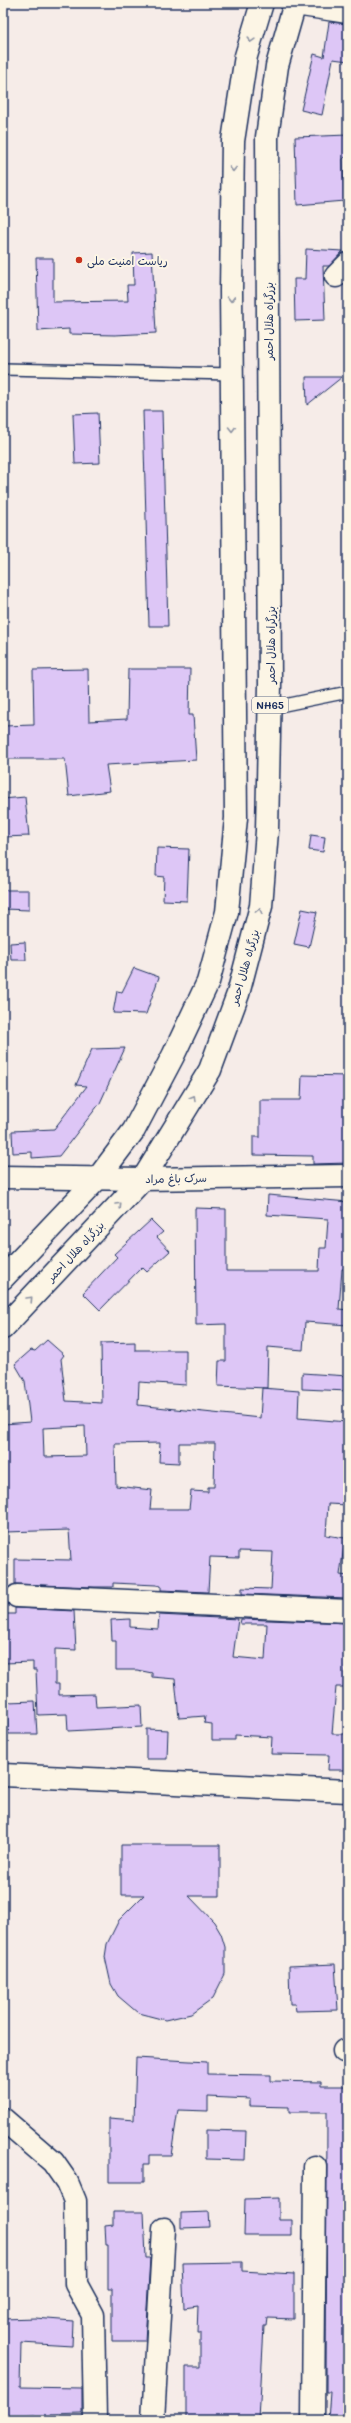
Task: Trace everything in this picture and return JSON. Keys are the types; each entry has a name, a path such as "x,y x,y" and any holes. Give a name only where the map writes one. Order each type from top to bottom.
{"main road":[{"path":"3,1278 98,1178 134,1130 173,1056 208,982 227,912 236,818 232,374 233,141 246,56 262,3"},
{"path":"295,3 348,12"},
{"name":"بزرگراه هلال احمر","path":"3,1328 144,1179 210,1070 238,994 261,906 267,831 270,708 267,137 277,66 295,3"},
{"path":"235,687 270,684"},
{"name":"سرک باغ مراد","path":"3,1177 144,1179 348,1176"},
{"path":"17,1596 348,1611"},
{"path":"3,1776 348,1791"},
{"path":"3,2119 53,2162 67,2182 75,2201 76,2284 93,2315 95,2420"},
{"path":"313,2420 315,2167"},
{"path":"152,2420 164,2229"}],"lane":[{"path":"3,370 232,374"},
{"path":"270,708 348,692"}],"building":[{"path":"329,22 348,24 348,61 333,59 322,115 301,110 314,54 324,57"},
{"path":"348,135 348,154 343,159 344,201 297,205 295,137"},
{"path":"306,249 343,251 329,266 323,266 325,320 295,321 294,279 305,279"},
{"path":"152,252 156,333 115,335 69,334 69,329 38,331 36,258 53,258 53,302 128,301 127,285 134,285 133,253"},
{"path":"306,377 342,377 307,405"},
{"path":"143,411 162,411 168,626 149,626"},
{"path":"98,413 100,463 75,464 73,414"},
{"path":"88,669 89,721 127,719 128,669 190,669 189,715 193,715 196,760 106,765 110,791 69,796 65,759 3,759 3,726 34,725 33,670"},
{"path":"25,797 29,836 3,837 3,799"},
{"path":"311,835 325,837 323,852 309,850"},
{"path":"157,848 189,849 187,901 163,900 164,877 156,876"},
{"path":"3,890 29,890 29,910 3,909"},
{"path":"302,909 317,912 309,947 294,944"},
{"path":"25,942 26,960 11,960 10,943"},
{"path":"134,968 159,977 146,1014 113,1013 117,991 122,992"},
{"path":"125,1048 100,1103 59,1156 32,1158 32,1152 13,1153 12,1131 54,1129 87,1086 76,1085 92,1049"},
{"path":"302,1075 348,1076 348,1163 313,1164 313,1156 253,1155 253,1137 260,1137 260,1100 301,1100"},
{"path":"268,1195 348,1202 348,1269 342,1269 339,1309 348,1310 348,1325 305,1322 303,1350 268,1347 267,1388 218,1386 219,1361 226,1361 226,1324 196,1325 195,1208 226,1209 226,1271 319,1271 320,1248 326,1248 328,1219 267,1215"},
{"path":"151,1220 163,1232 157,1237 170,1251 147,1272 142,1267 100,1310 83,1293 117,1257 114,1254"},
{"path":"47,1340 64,1355 61,1359 66,1401 102,1403 101,1343 135,1342 135,1350 186,1350 186,1385 139,1382 138,1405 260,1418 262,1388 299,1391 298,1418 348,1422 348,1505 328,1504 326,1535 345,1538 340,1575 348,1576 348,1598 242,1594 242,1588 271,1589 273,1552 239,1551 239,1558 210,1557 208,1592 161,1590 161,1586 156,1585 113,1583 113,1587 15,1584 15,1559 71,1560 69,1530 5,1532 3,1507 3,1424 30,1422 25,1381 15,1364 31,1350 35,1351","holes":["85,1426 86,1456 44,1457 43,1428","160,1443 159,1462 179,1463 179,1443 215,1443 214,1487 208,1487 208,1492 191,1491 189,1509 150,1509 152,1490 116,1486 115,1444"]},
{"path":"302,1373 348,1376 348,1391 302,1389"},
{"path":"15,1608 74,1611 76,1650 55,1649 55,1684 59,1684 59,1695 95,1694 96,1707 141,1705 142,1727 68,1731 67,1714 38,1715 36,1670 33,1670 33,1662 3,1663 3,1614 15,1614"},
{"path":"159,1615 238,1619 233,1657 265,1660 267,1624 240,1624 241,1619 348,1623 344,1687 336,1687 332,1734 348,1734 348,1770 328,1770 329,1755 271,1754 272,1737 235,1735 235,1740 212,1740 212,1724 204,1723 205,1716 179,1718 175,1679 152,1677 152,1673 137,1670 116,1670 116,1641 112,1641 111,1620 130,1619 130,1627 158,1629"},
{"path":"35,1701 37,1734 8,1734 7,1702"},
{"path":"146,1729 168,1730 167,1759 146,1759"},
{"path":"121,1845 220,1845 220,1896 189,1896 214,1922 221,1934 225,1947 225,1974 213,1998 191,2014 165,2020 138,2013 118,1996 111,1984 105,1957 107,1944 119,1920 144,1895 121,1895"},
{"path":"335,1964 338,2010 296,2011 295,2004 290,2004 289,1966"},
{"path":"136,2058 207,2062 207,2074 271,2075 271,2081 321,2082 321,2086 348,2086 348,2420 328,2420 330,2392 326,2392 327,2112 289,2112 289,2107 250,2106 250,2099 208,2097 208,2111 178,2110 171,2155 149,2155 149,2164 144,2164 144,2182 109,2182 109,2118 134,2120"},
{"path":"206,2130 246,2131 245,2160 206,2159"},
{"path":"279,2198 279,2220 292,2220 292,2235 244,2235 245,2199"},
{"path":"113,2212 144,2212 146,2258 150,2258 145,2341 112,2341 112,2289 108,2289 108,2244 106,2244 105,2226 113,2225"},
{"path":"209,2212 210,2227 181,2228 181,2213"},
{"path":"242,2262 242,2271 294,2274 294,2319 267,2318 266,2326 264,2326 259,2420 186,2420 186,2367 200,2367 200,2333 197,2333 198,2306 184,2308 182,2263"},
{"path":"35,2318 73,2321 72,2346 21,2343 20,2387 82,2388 82,2413 51,2414 51,2420 35,2420 35,2415 3,2417 3,2319"}],"place":[{"name":"ریاست امنیت ملی","path":"79,260"}]}
